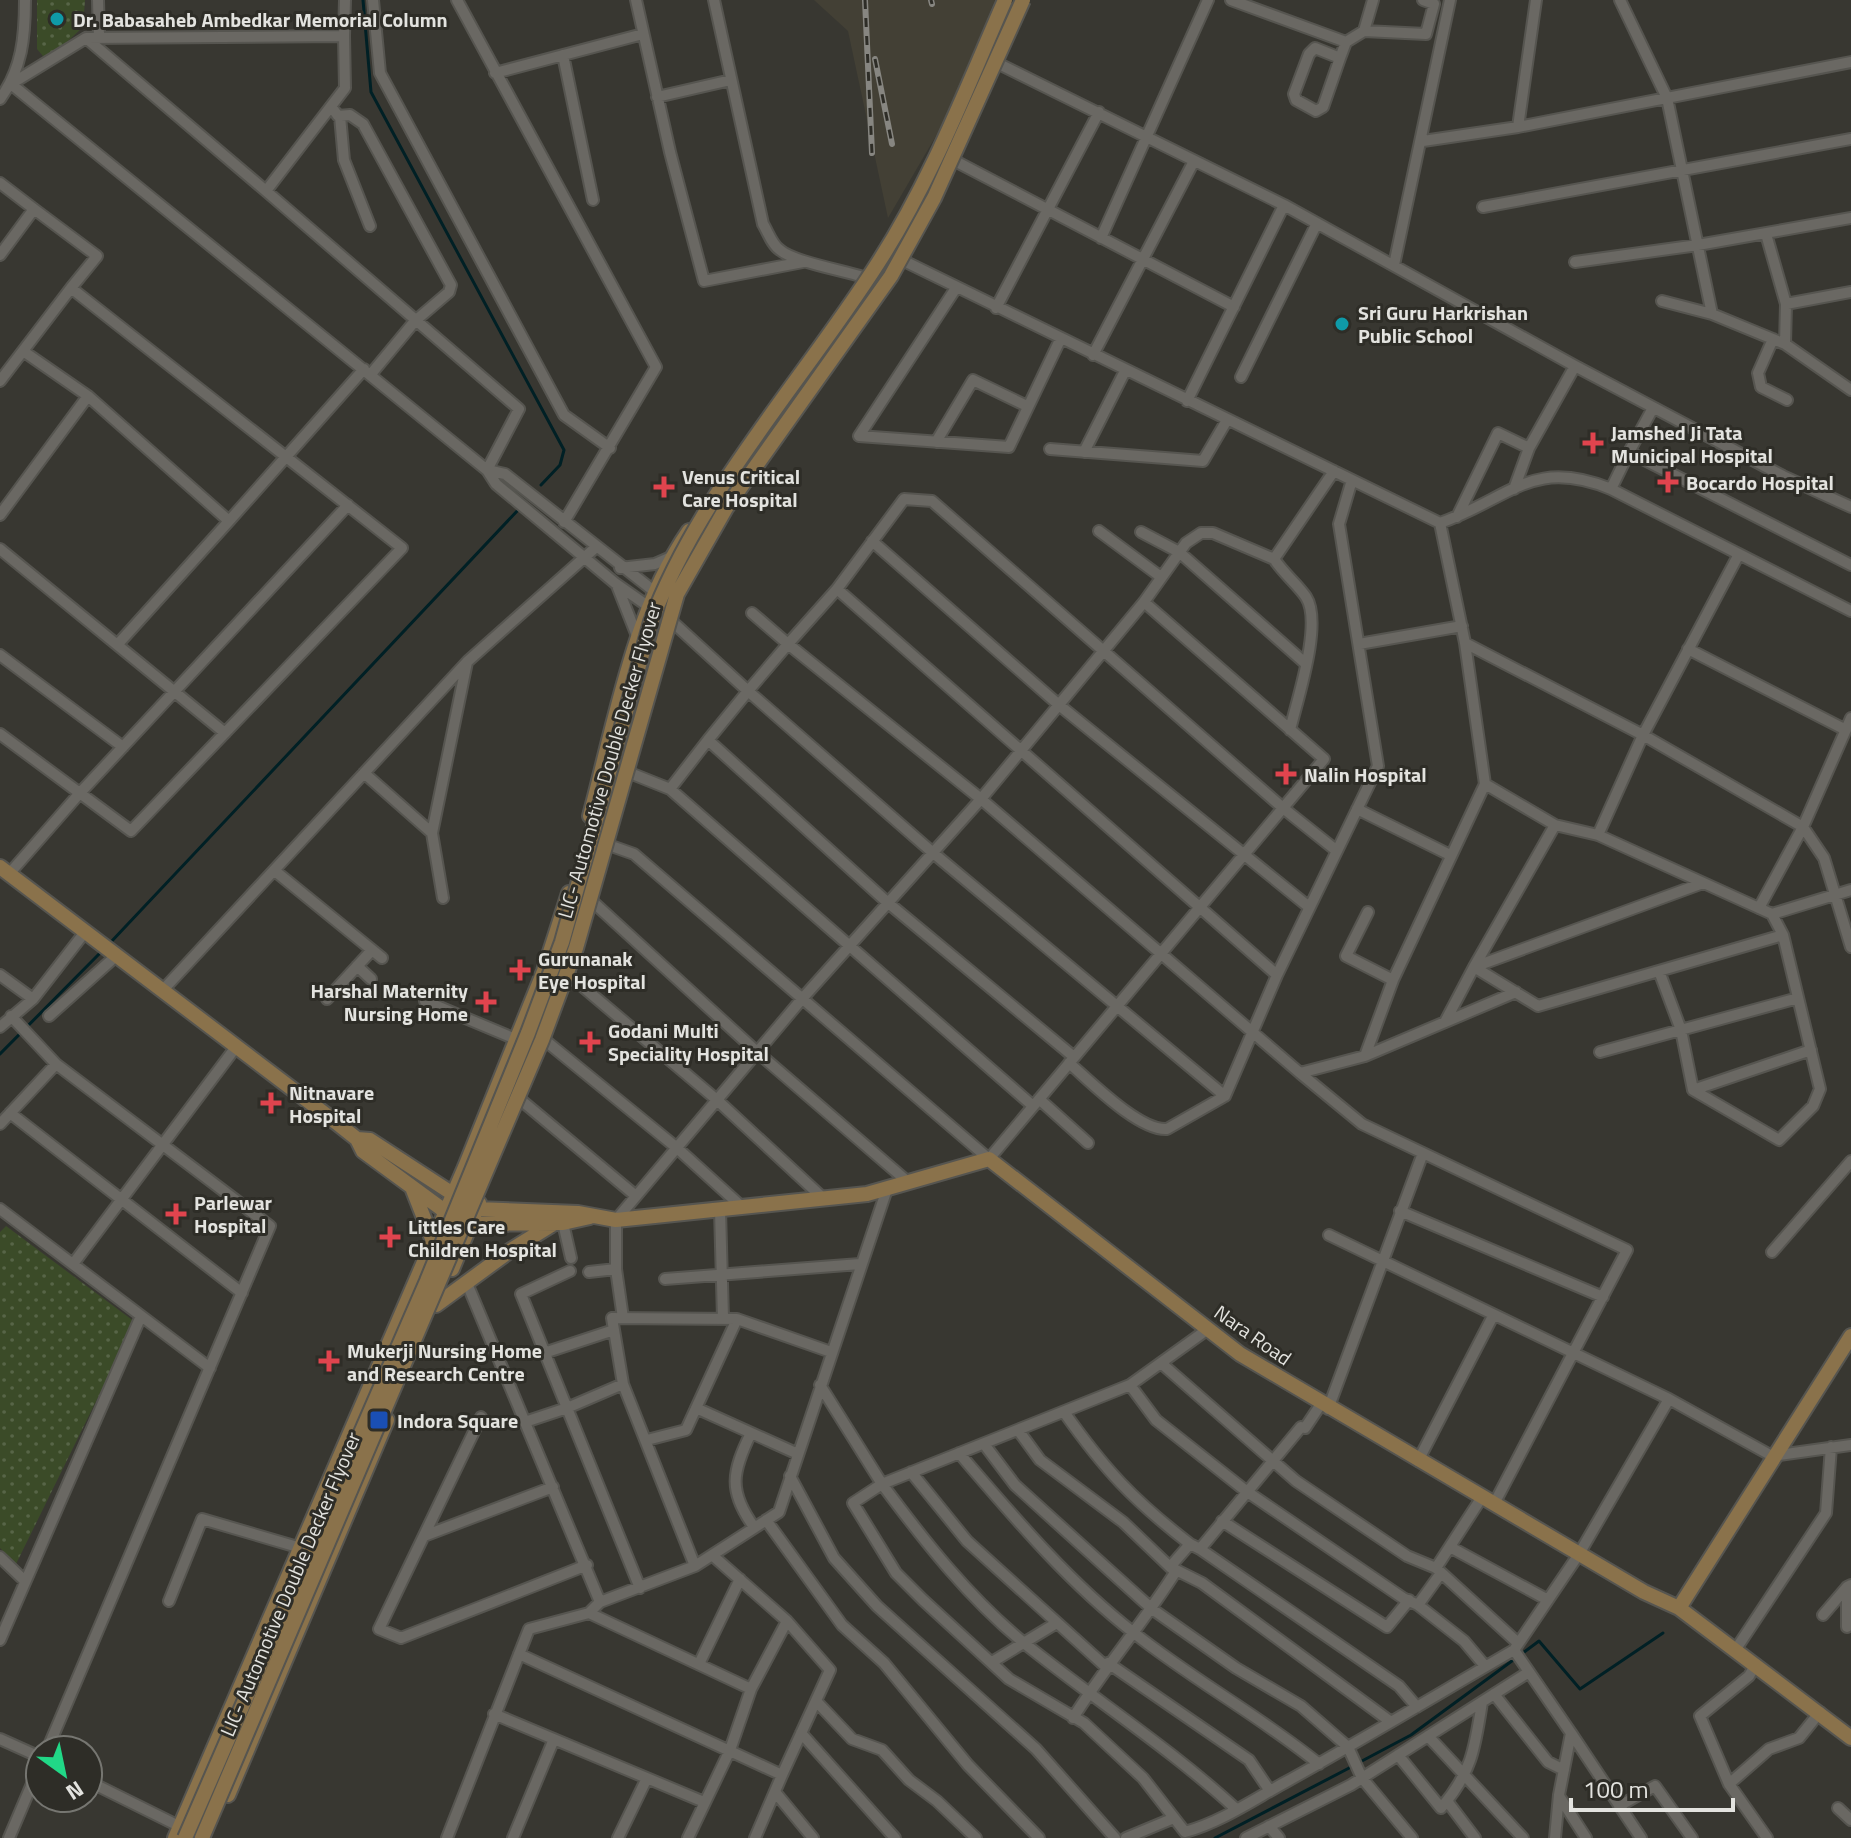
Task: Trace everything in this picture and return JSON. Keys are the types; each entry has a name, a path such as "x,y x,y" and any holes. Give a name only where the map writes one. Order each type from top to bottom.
{"main road":[{"path":"180,1835 518,1040 544,971 638,642 671,557 863,277 916,188 998,0"},
{"name":"LIC- Automotive Double Decker Flyover","path":"180,1835 421,1296 528,1033 562,942 651,622 668,577 706,513 905,220 1005,0"},
{"path":"205,1838 547,1042 593,902 679,603 703,555 739,498 904,261 955,161 1026,0"},
{"name":"LIC- Automotive Double Decker Flyover","path":"205,1838 542,1040 576,948 677,594 726,508 891,276 934,198 1026,0"},
{"path":"5,871 357,1139 363,1151 416,1181 476,1209 578,1213 616,1220 720,1210 887,1189 989,1159"},
{"name":"Nara Road","path":"989,1159 1240,1354 1418,1461 1679,1608 1851,1738"},
{"path":"416,1181 463,1172"},
{"path":"416,1181 446,1212 471,1224 558,1224 590,1217"},
{"path":"416,1181 433,1241"},
{"path":"436,1305 466,1281 558,1224"},
{"path":"1679,1608 1772,1456 1851,1336"}],"street":[{"path":"0,99 11,84 25,41 25,0"},
{"path":"98,0 99,38"},
{"path":"266,191 345,88 345,0"},
{"path":"373,0 380,73 564,415 610,448"},
{"path":"457,0 656,367 564,522"},
{"path":"636,0 657,97 704,281 803,262 817,262 863,277"},
{"path":"714,0 763,224 778,249 803,262"},
{"path":"1101,238 1208,0"},
{"path":"1231,0 1346,42"},
{"path":"1364,31 1373,0"},
{"path":"1340,58 1312,50 1294,94 1296,100 1316,111 1323,107 1346,42 1364,31 1426,34 1434,4 1423,0"},
{"path":"1394,265 1423,141 1450,0"},
{"path":"1518,127 1536,0"},
{"path":"1620,0 1667,98 1712,314"},
{"path":"495,73 643,34"},
{"path":"11,84 86,38 344,36"},
{"path":"86,38 519,409 487,470"},
{"path":"975,53 1147,134 1284,205 1653,408 1783,476 1851,507"},
{"path":"563,55 593,200"},
{"path":"1423,141 1518,127 1851,62"},
{"path":"657,97 731,80"},
{"path":"11,84 487,470 496,484 615,583 652,600 679,603"},
{"path":"331,106 340,116 344,160 370,226"},
{"path":"996,308 1099,112"},
{"path":"118,644 286,457 415,321 449,292 451,285 363,124 350,115 340,116"},
{"path":"1483,207 1851,139"},
{"path":"955,161 1050,208 1234,307"},
{"path":"1093,355 1194,161"},
{"path":"0,183 97,256 0,381"},
{"path":"1187,401 1284,205"},
{"path":"0,255 34,209"},
{"path":"1575,262 1698,245 1851,218"},
{"path":"1241,377 1317,223"},
{"path":"1766,234 1786,304 1785,344"},
{"path":"904,261 1060,340 1440,523 1533,479 1563,475 1581,477 1611,489 1851,611"},
{"path":"0,734 131,831 402,548 71,288"},
{"path":"956,288 859,436 1009,447 1060,340"},
{"path":"1786,304 1851,292"},
{"path":"1662,301 1712,314 1785,344 1851,390"},
{"path":"1773,339 1758,373 1761,387 1787,400"},
{"path":"23,351 88,396 229,521"},
{"path":"1514,489 1529,448 1575,366"},
{"path":"1084,452 1125,371"},
{"path":"936,442 973,380 1027,406"},
{"path":"0,515 88,396"},
{"path":"1611,489 1653,408"},
{"path":"1050,449 1203,461 1227,420"},
{"path":"1457,517 1498,433 1529,448"},
{"path":"1629,452 1851,565"},
{"path":"487,470 505,474 620,568 748,691 932,852 1225,1096"},
{"path":"1274,559 1334,471"},
{"path":"708,740 887,902 1133,1116 1160,1130 1167,1129 1225,1096 1251,1030 1378,766 1339,524 1352,480"},
{"path":"670,789 748,691 837,589 904,499 932,501 1283,808 1337,851"},
{"path":"5,871 348,505"},
{"path":"1365,1056 1393,980 1485,784 1465,643 1440,523"},
{"path":"1099,531 1161,577"},
{"path":"1141,532 1179,552 1305,663"},
{"path":"623,1318 616,1269 616,1220 801,1000 981,799 1144,602 1179,552 1201,533 1213,533 1274,559 1289,581 1306,596 1313,616 1290,730"},
{"path":"872,541 1059,705 1309,907"},
{"path":"162,991 468,661 595,548"},
{"path":"0,549 225,733"},
{"path":"1598,835 1643,735 1739,554"},
{"path":"620,568 655,564 671,557"},
{"path":"615,583 631,616 638,642"},
{"path":"837,589 1277,975"},
{"path":"584,838 634,854 989,1159 1324,759 1144,602"},
{"path":"752,613 981,799 1362,1124 1627,1250 1573,1355 1488,1501 1450,1547 1439,1571 1414,1603 1387,1627 1222,1521"},
{"path":"1359,644 1462,626"},
{"path":"1465,643 1643,735 1803,827 1824,858 1851,947"},
{"path":"1688,649 1846,730"},
{"path":"0,655 123,747"},
{"path":"443,898 432,833 468,661"},
{"path":"1759,908 1803,827 1851,718"},
{"path":"364,773 432,833"},
{"path":"630,773 670,789 849,949 1088,1143"},
{"path":"1485,784 1555,825 1598,835 1772,914 1783,935 1820,1089 1813,1106 1779,1140 1693,1090 1681,1030 1659,971"},
{"path":"1357,809 1450,855"},
{"path":"1445,1022 1555,825"},
{"path":"275,871 382,958"},
{"path":"1474,967 1703,883"},
{"path":"1772,914 1851,890"},
{"path":"593,902 757,1052 908,1182"},
{"path":"1368,912 1346,956 1393,980"},
{"path":"1474,967 1538,1006 1783,935"},
{"path":"0,1027 33,999 91,936"},
{"path":"327,999 372,950"},
{"path":"49,1016 115,955"},
{"path":"357,966 371,979"},
{"path":"0,975 33,999"},
{"path":"570,976 717,1100 824,1199"},
{"path":"1300,1073 1365,1056 1516,992"},
{"path":"1600,1052 1798,998"},
{"path":"425,1001 518,1040"},
{"path":"13,1018 56,1064 270,1226 54,1734"},
{"path":"547,1042 677,1148 742,1207"},
{"path":"73,1264 236,1047"},
{"path":"1693,1090 1811,1050"},
{"path":"0,1124 56,1064"},
{"path":"522,1101 636,1196"},
{"path":"10,1113 242,1293"},
{"path":"1170,1567 1222,1521 1301,1427 1305,1428 1324,1406 1423,1153"},
{"path":"1772,1252 1851,1161"},
{"path":"447,1838 529,1629 589,1613 600,1602 695,1566 779,1512 887,1189"},
{"path":"720,1210 723,1318"},
{"path":"1400,1211 1603,1297"},
{"path":"3,1215 210,1368"},
{"path":"558,1224 571,1258"},
{"path":"1329,1235 1669,1399 1772,1456 1851,1445"},
{"path":"665,1279 860,1264"},
{"path":"589,1272 616,1269"},
{"path":"570,1271 521,1294 640,1588"},
{"path":"466,1281 600,1602"},
{"path":"1,1632 141,1316"},
{"path":"1418,1461 1493,1316"},
{"path":"695,1566 623,1384 612,1318 737,1319 831,1352"},
{"path":"647,1440 686,1430 737,1319"},
{"path":"1208,1329 1130,1385 882,1484 853,1503 896,1573 1009,1679 1084,1723 1143,1778 1187,1835 1319,1764 1516,1648 1579,1554 1669,1399"},
{"path":"544,1353 614,1330"},
{"path":"1161,1363 1271,1462 1407,1556 1439,1571 1516,1648 1641,1838"},
{"path":"525,1422 623,1384"},
{"path":"820,1385 882,1484 952,1575 1023,1642 1185,1762 1236,1809"},
{"path":"1130,1385 1156,1420 1246,1491 1414,1603 1464,1641 1485,1666"},
{"path":"696,1408 798,1454"},
{"path":"1064,1412 1102,1467 1133,1497 1195,1546 1399,1686 1417,1707"},
{"path":"481,1417 379,1629 401,1638 587,1565"},
{"path":"1018,1430 1040,1460 1123,1522 1176,1571 1152,1609 1106,1665 1073,1718"},
{"path":"751,1433 734,1475 737,1497 754,1527"},
{"path":"984,1444 1015,1485 1152,1609 1236,1668 1301,1706 1348,1747 1362,1778 1412,1838"},
{"path":"1736,1649 1826,1513 1831,1447"},
{"path":"959,1453 1037,1544 1133,1633 1277,1730 1319,1764"},
{"path":"911,1472 949,1523 1055,1624 1106,1665 1249,1760 1270,1791"},
{"path":"790,1476 834,1558 877,1606 1036,1749 1115,1838"},
{"path":"424,1536 553,1487"},
{"path":"169,1601 202,1519 301,1548"},
{"path":"766,1520 842,1625 884,1663 968,1765 1039,1838"},
{"path":"1450,1547 1548,1600"},
{"path":"712,1555 787,1621 830,1670 755,1838"},
{"path":"0,1557 25,1581"},
{"path":"1170,1567 1202,1583 1391,1722"},
{"path":"699,1664 740,1579"},
{"path":"1823,1615 1849,1586"},
{"path":"1847,1627 1849,1586"},
{"path":"589,1613 751,1689"},
{"path":"688,1838 730,1750 751,1689 787,1621"},
{"path":"992,1662 1055,1624"},
{"path":"519,1654 782,1775"},
{"path":"1756,1664 1749,1676 1700,1716 1729,1784 1767,1838"},
{"path":"1246,1838 1362,1778 1528,1669"},
{"path":"1494,1694 1548,1762 1564,1770"},
{"path":"816,1701 852,1739 882,1750 909,1780 937,1801 976,1838"},
{"path":"1398,1755 1441,1808 1465,1779 1475,1750 1482,1702"},
{"path":"1729,1784 1769,1749 1799,1738 1820,1712"},
{"path":"494,1714 704,1802"},
{"path":"801,1733 895,1838"},
{"path":"1555,1838 1559,1795 1571,1733"},
{"path":"1428,1736 1523,1838"},
{"path":"0,1739 24,1750"},
{"path":"513,1838 554,1739"},
{"path":"618,1838 647,1778"},
{"path":"1619,1806 1655,1786 1692,1838"},
{"path":"104,1790 180,1835 205,1838"},
{"path":"775,1792 813,1838"},
{"path":"1559,1795 1586,1838"},
{"path":"1447,1801 1475,1838"},
{"path":"9,1838 24,1803"},
{"path":"1838,1808 1851,1820"},
{"path":"1126,1838 1174,1818"},
{"path":"1269,1826 1279,1838"}],"shaded area":[{"path":"814,0 995,0 944,122 888,218 848,31"}],"green space":[{"path":"37,0 85,0 83,27 51,57 43,56 37,49"},
{"path":"6,1226 135,1322 16,1564 0,1548 0,1232"}],"waterway":[{"path":"363,0 371,92 564,450 560,465 541,485"},
{"path":"110,943 519,509"},
{"path":"0,1054 102,951"},
{"path":"1360,1762 1411,1735 1539,1641 1580,1689 1663,1633"},
{"path":"1215,1838 1353,1766"}],"railway":[{"path":"865,0 872,153"},
{"path":"931,0 932,4"},
{"path":"191,1838 375,1415 540,1021 585,889 647,651 665,598 691,542 898,243 922,199 1012,0"},
{"path":"875,59 892,144"}],"place":[{"name":"Dr. Babasaheb Ambedkar Memorial Column","path":"57,19"},
{"name":"Sri Guru Harkrishan Public School","path":"1342,324"},
{"name":"Jamshed Ji Tata Municipal Hospital","path":"1593,443"},
{"name":"Bocardo Hospital","path":"1668,482"},
{"name":"Venus Critical Care Hospital","path":"664,487"},
{"name":"Nalin Hospital","path":"1286,774"},
{"name":"Gurunanak Eye Hospital","path":"520,970"},
{"name":"Harshal Maternity Nursing Home","path":"486,1002"},
{"name":"Godani Multi Speciality Hospital","path":"590,1042"},
{"name":"Nitnavare Hospital","path":"271,1103"},
{"name":"Parlewar Hospital","path":"176,1214"},
{"name":"Littles Care Children Hospital","path":"390,1237"},
{"name":"Mukerji Nursing Home and Research Centre","path":"329,1361"},
{"name":"Indora Square","path":"379,1420"}]}
